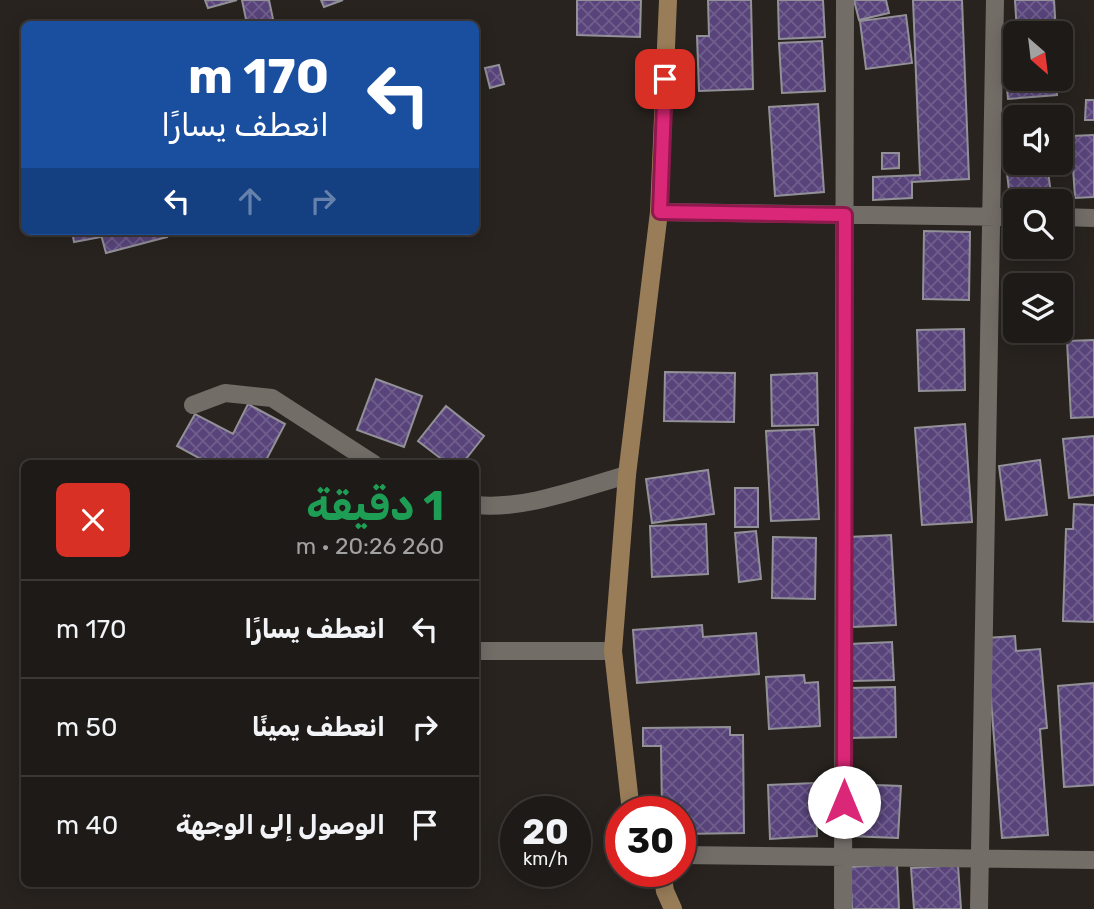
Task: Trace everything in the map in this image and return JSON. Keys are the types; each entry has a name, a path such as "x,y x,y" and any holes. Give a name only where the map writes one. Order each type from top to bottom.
{"main road":[{"path":"629,796 613,651 627,475 660,212 668,0"},
{"path":"664,887 673,909"}],"street":[{"path":"843,909 845,0"},
{"path":"979,909 977,860 993,216 995,0"},
{"path":"660,212 1003,216"},
{"path":"1073,217 1094,218"},
{"path":"192,405 225,393 272,398 368,460"},
{"path":"479,505 490,507 549,496 627,475"},
{"path":"479,651 613,651"},
{"path":"696,855 1094,860"}],"building":[{"path":"205,0 237,0 208,8"},
{"path":"242,0 269,0 273,21 246,21"},
{"path":"321,0 343,0 324,7"},
{"path":"577,0 641,0 640,37 577,35"},
{"path":"708,0 751,0 753,89 699,91 697,36 709,36"},
{"path":"778,0 823,0 825,37 779,39"},
{"path":"854,0 886,0 889,13 859,20"},
{"path":"913,0 962,0 969,179 912,182 912,198 873,200 873,177 920,175"},
{"path":"1015,0 1054,0 1055,21 1016,21"},
{"path":"906,15 912,63 866,69 860,21"},
{"path":"822,41 825,91 782,93 779,43"},
{"path":"499,65 504,84 490,88 485,68"},
{"path":"1007,91 1057,91 1057,95 1008,99"},
{"path":"1086,100 1094,100 1094,120 1085,120"},
{"path":"818,104 824,192 775,196 769,107"},
{"path":"1094,135 1094,197 1075,198 1073,136"},
{"path":"882,153 899,153 899,168 882,169"},
{"path":"1007,175 1049,175 1050,189 1009,189"},
{"path":"924,231 970,232 969,300 923,299"},
{"path":"73,235 101,235 101,237 74,242"},
{"path":"101,235 167,237 106,253"},
{"path":"964,329 965,390 919,391 917,330"},
{"path":"1094,340 1094,417 1071,418 1067,343"},
{"path":"665,372 735,373 734,422 664,421"},
{"path":"817,373 818,425 772,426 771,375"},
{"path":"376,379 422,396 404,447 357,430"},
{"path":"248,404 285,424 266,460 203,460 177,446 195,414 233,434"},
{"path":"446,406 484,436 465,460 443,460 418,441"},
{"path":"965,424 972,522 922,525 915,428"},
{"path":"814,429 819,519 771,521 766,431"},
{"path":"1094,436 1094,495 1069,498 1063,439"},
{"path":"1040,460 1047,515 1006,520 999,466"},
{"path":"708,470 714,514 652,523 646,479"},
{"path":"735,488 758,488 758,527 735,527"},
{"path":"1074,504 1094,505 1094,622 1063,621 1066,529 1073,529"},
{"path":"706,524 708,574 652,577 650,526"},
{"path":"756,531 761,579 739,582 735,533"},
{"path":"891,535 896,625 853,627 848,537"},
{"path":"773,537 816,538 815,599 772,598"},
{"path":"702,625 703,637 756,633 759,674 637,683 633,630"},
{"path":"1015,636 1016,651 1040,649 1047,728 1040,729 1048,835 1002,838 986,638"},
{"path":"892,642 894,680 851,681 849,644"},
{"path":"804,675 805,683 818,682 820,726 769,729 766,677"},
{"path":"1094,683 1094,785 1064,787 1058,686"},
{"path":"895,687 896,737 850,738 849,688"},
{"path":"730,727 730,735 743,735 744,833 696,834 696,796 662,796 661,746 643,746 643,728"},
{"path":"815,783 817,836 770,839 768,785"},
{"path":"850,784 901,786 898,838 848,836"},
{"path":"897,864 899,909 852,909 850,867"},
{"path":"958,865 961,909 914,909 911,868"}],"route":[{"path":"665,79 660,212 845,215 844,802"}]}
